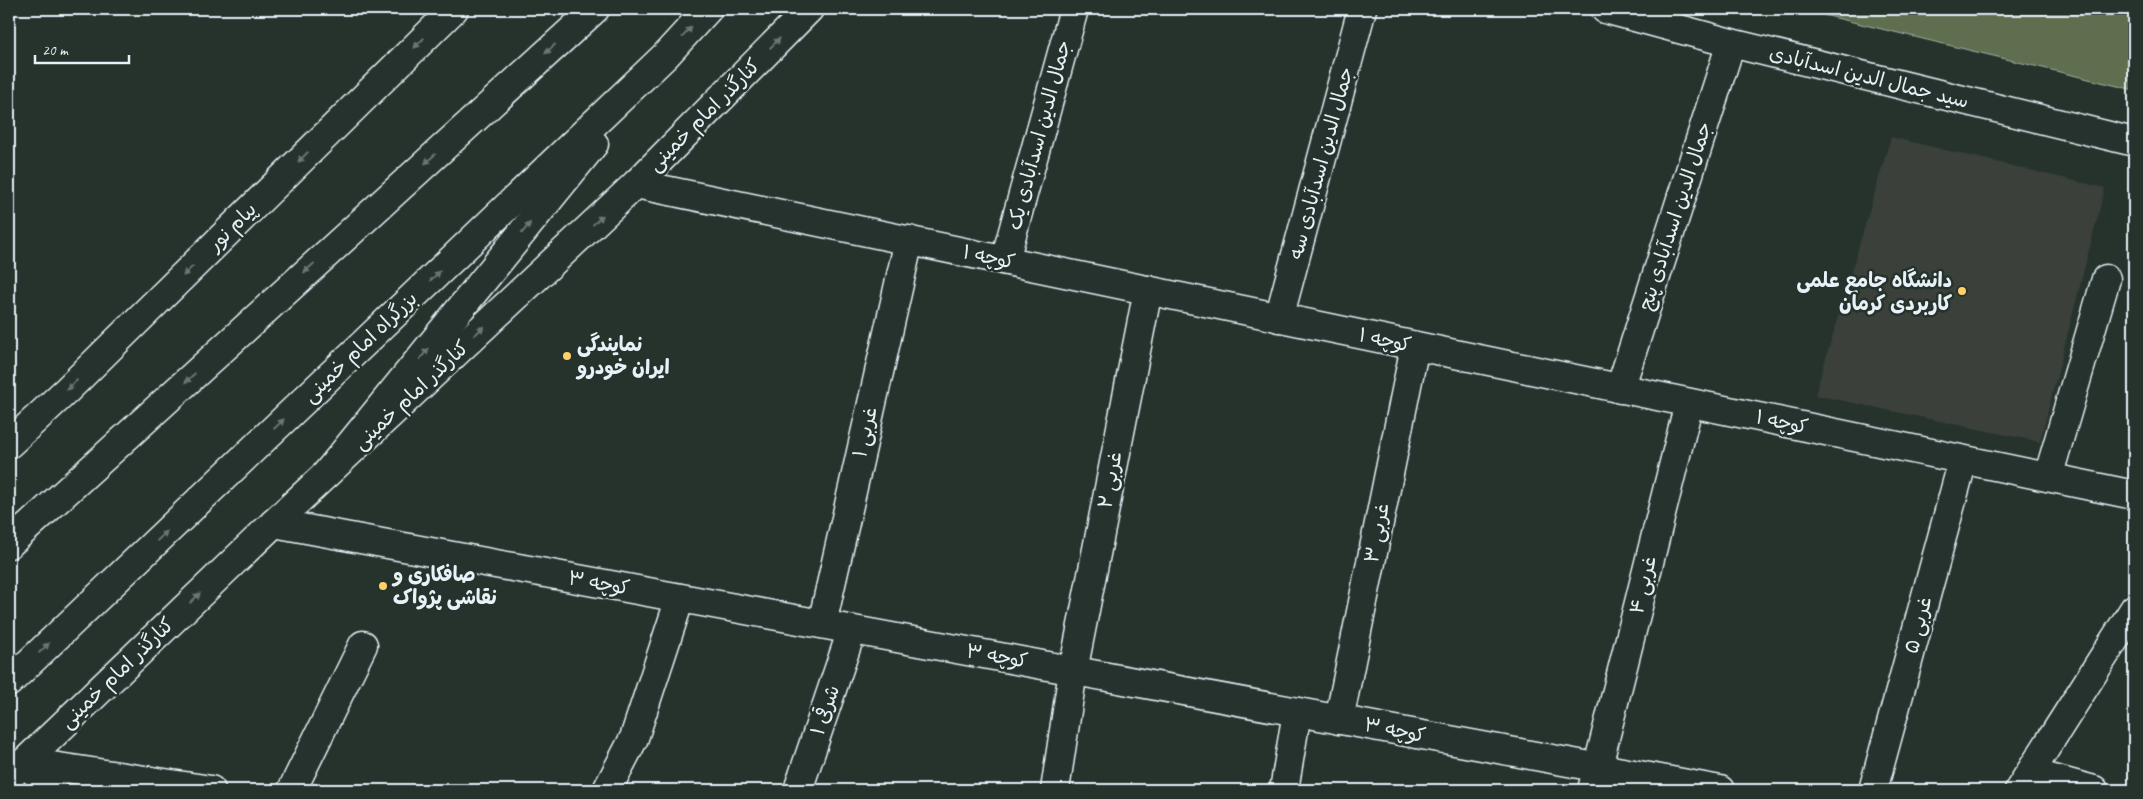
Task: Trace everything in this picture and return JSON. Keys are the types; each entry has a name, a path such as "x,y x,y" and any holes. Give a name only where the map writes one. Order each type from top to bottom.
{"main road":[{"name":"پیام نور","path":"9,444 67,390 454,9"},
{"path":"9,544 595,9"},
{"name":"بزرگراه امام خمینی","path":"9,682 666,55 708,9"},
{"name":"کنارگذر امام خمینی","path":"17,769 274,523 636,184 809,9"},
{"name":"جمال الدین اسدآبادی یک","path":"1005,260 1074,9"},
{"name":"جمال الدین اسدآبادی سه","path":"1279,318 1362,9"},
{"name":"سید جمال الدین اسدآبادی","path":"1605,9 1731,43 2134,142"},
{"name":"جمال الدین اسدآبادی پنج","path":"1620,388 1731,43"},
{"path":"327,474 666,55"},
{"name":"کوچه ۱","path":"636,184 2134,496"},
{"name":"غربی ۱","path":"822,624 909,240"},
{"path":"2048,478 2106,280"},
{"name":"غربی ۲","path":"1054,790 1073,670 1148,290"},
{"name":"غربی ۳","path":"1339,720 1415,346"},
{"name":"غربی ۴","path":"1595,779 1689,403"},
{"name":"غربی ۵","path":"1873,790 1963,460"},
{"name":"کوچه ۳","path":"274,523 1339,720 1595,779 1720,790"},
{"path":"607,790 634,738 680,598"},
{"path":"2094,790 2025,782 2134,608"},
{"name":"شرقی ۱","path":"798,790 852,630"},
{"path":"292,790 363,645"},
{"path":"1284,790 1297,712"},
{"path":"17,769 53,790"},
{"path":"17,769 210,790"}],"shaded area":[{"name":"دانشگاه جامع علمی کاربردی کرمان","path":"1891,137 2105,188 2040,442 1815,395"}],"green space":[{"path":"1799,9 2134,9 2134,90"}],"place":[{"name":"دانشگاه جامع علمی کاربردی کرمان","path":"1962,291"},
{"name":"نمایندگی ایران خودرو","path":"567,356"},
{"name":"صافکاری و نقاشی پژواک","path":"383,586"}]}
